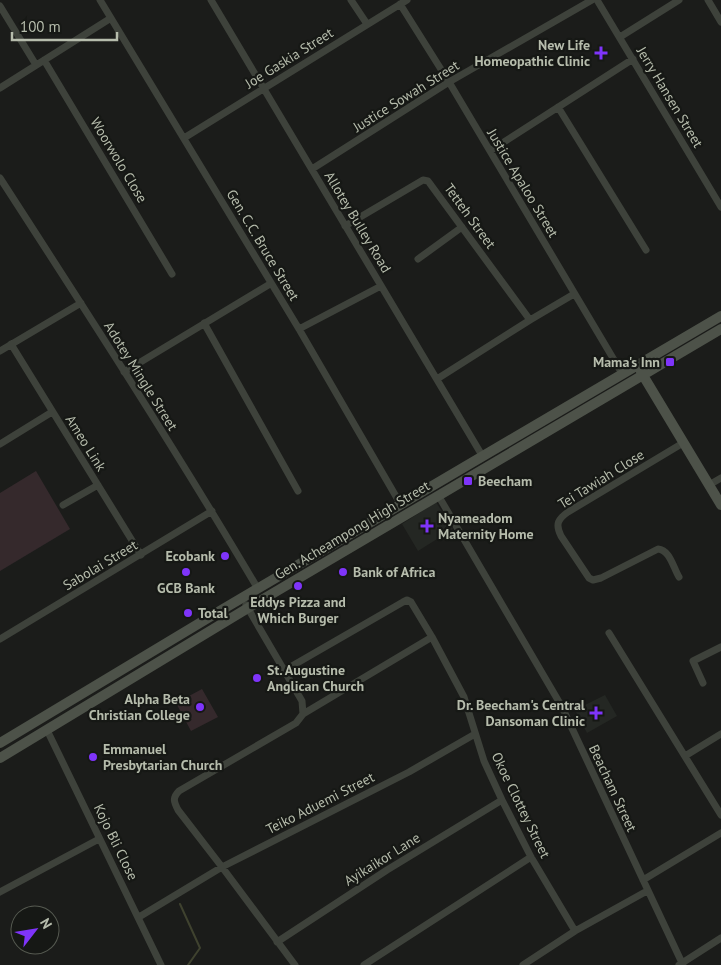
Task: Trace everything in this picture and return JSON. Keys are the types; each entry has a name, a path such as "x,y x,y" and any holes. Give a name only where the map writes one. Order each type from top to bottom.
{"main road":[{"name":"Gen. Acheampong High Street","path":"0,758 438,495 640,371 721,316"},
{"name":"Gen. Acheampong High Street","path":"0,743 242,598 623,375 640,371 720,331"},
{"path":"640,371 721,505"}],"street":[{"name":"Gen. C.C. Bruce Street","path":"100,0 270,284 299,329 401,506"},
{"name":"Allotey Bulley Road","path":"210,0 483,458"},
{"path":"351,0 367,24"},
{"name":"Justice Sowah Street","path":"312,169 449,82 592,0"},
{"name":"Jerry Hansen Street","path":"597,0 721,207"},
{"path":"620,37 679,0"},
{"path":"708,0 721,22"},
{"name":"Joe Gaskia Street","path":"184,138 404,2"},
{"name":"Justice Apaloo Street","path":"404,2 449,82 623,375"},
{"path":"0,6 36,65"},
{"path":"0,88 111,18"},
{"path":"490,151 633,59"},
{"name":"Woorwolo Close","path":"44,60 172,274"},
{"path":"558,107 646,250"},
{"name":"Adotey Mingle Street","path":"0,178 212,511 258,589"},
{"name":"Tetteh Street","path":"345,226 423,180 431,184 530,320"},
{"path":"418,260 462,227"},
{"path":"124,372 270,284"},
{"path":"299,329 381,286"},
{"path":"436,380 574,294"},
{"path":"0,350 81,303"},
{"path":"204,323 298,491"},
{"name":"Ameo Link","path":"11,344 141,555"},
{"path":"0,444 52,412"},
{"name":"Tei Tawiah Close","path":"679,577 666,551 658,548 601,578 593,580 589,578 561,536 557,529 557,523 568,512 683,443"},
{"path":"709,485 721,478"},
{"path":"63,505 98,485"},
{"name":"Beacham Street","path":"438,495 562,707 681,964"},
{"name":"Sabolai Street","path":"0,639 212,511"},
{"path":"242,598 302,701 303,714"},
{"name":"Okoe Clottey Street","path":"285,670 407,600 411,602 464,698 484,761 502,800 531,857 575,930"},
{"path":"609,633 721,815"},
{"path":"294,965 178,810 173,802 174,796 179,791 296,723 303,714 432,637"},
{"path":"703,683 693,661 721,647"},
{"name":"Kojo Bli Close","path":"47,730 161,965"},
{"name":"Teiko Aduemi Street","path":"139,917 222,867 409,772 475,734"},
{"path":"685,756 721,734"},
{"name":"Ayikaikor Lane","path":"277,942 387,870 502,800"},
{"path":"643,880 721,833"},
{"path":"0,892 100,839"},
{"path":"364,965 531,857"},
{"path":"523,965 575,930 648,891"},
{"path":"681,964 721,938"}],"shaded area":[{"path":"36,471 70,529 0,571 0,493"},
{"name":"Nyameadom Maternity Home","path":"436,502 453,529 418,551 402,524"},
{"path":"202,689 218,717 191,731 176,703"},
{"name":"Dr. Beecham's Central Dansoman Clinic","path":"605,695 617,716 587,733 575,710"}],"waterway":[{"path":"180,904 200,948 188,965"}],"place":[{"name":"New Life Homeopathic Clinic","path":"601,53"},
{"name":"Mama's Inn","path":"670,362"},
{"name":"Beecham","path":"468,481"},
{"name":"Nyameadom Maternity Home","path":"427,526"},
{"name":"Ecobank","path":"225,556"},
{"name":"GCB Bank","path":"186,572"},
{"name":"Bank of Africa","path":"343,572"},
{"name":"Eddys Pizza and Which Burger","path":"298,586"},
{"name":"Total","path":"188,613"},
{"name":"St. Augustine Anglican Church","path":"257,678"},
{"name":"Alpha Beta Christian College","path":"200,707"},
{"name":"Dr. Beecham's Central Dansoman Clinic","path":"596,713"},
{"name":"Emmanuel Presbytarian Church","path":"93,757"}]}
